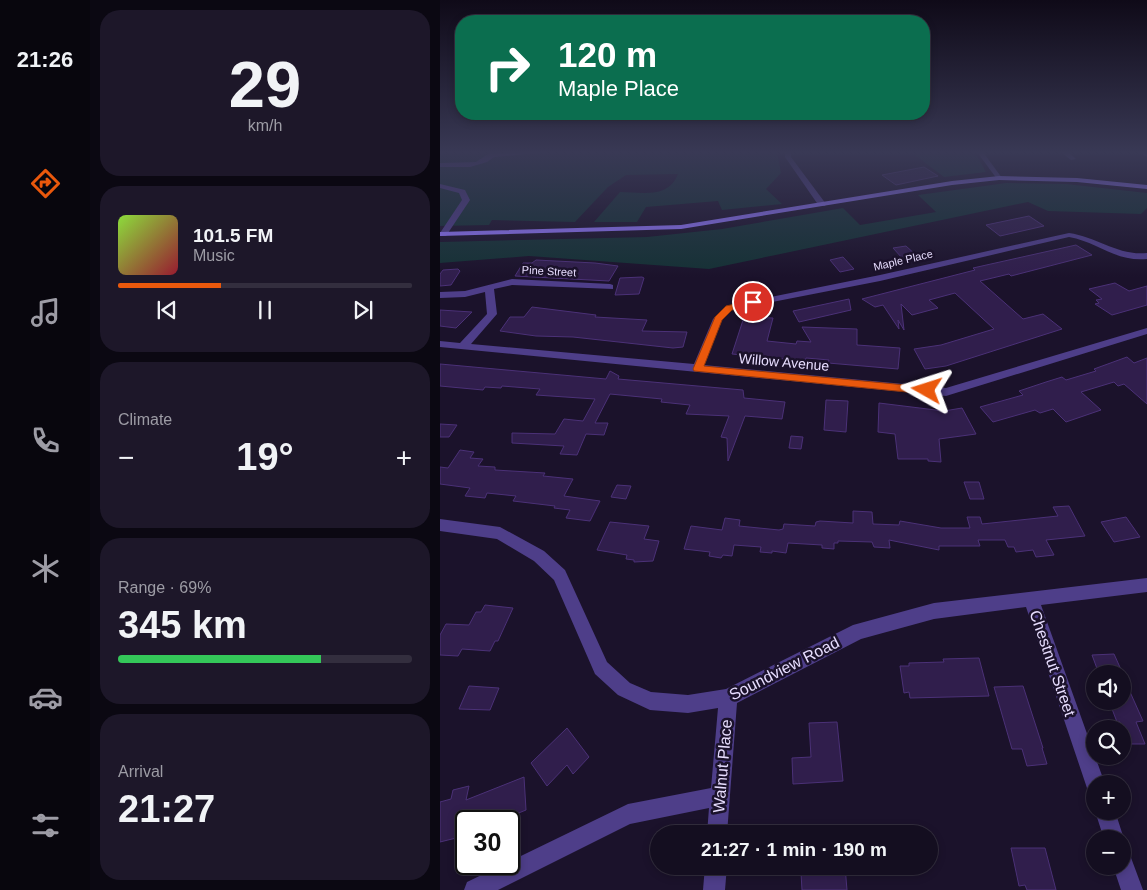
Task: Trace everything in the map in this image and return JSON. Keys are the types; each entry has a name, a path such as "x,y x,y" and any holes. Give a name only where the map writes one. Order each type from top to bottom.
{"main road":[{"path":"442,234 648,229 712,222 884,194"}],"street":[{"path":"442,234 466,200 461,194"},
{"path":"814,194 822,204"},
{"name":"Maple Place","path":"698,369 718,319 729,308 880,278 1069,235 1081,236 1109,252 1125,257 1147,256"},
{"name":"Pine Street","path":"440,295 465,294 512,282 610,287"},
{"path":"463,346 492,314 488,289"},
{"name":"Willow Avenue","path":"440,344 946,392 1147,331"},
{"name":"Soundview Road","path":"440,525 500,533 539,556 560,575 601,668 624,689 650,701 688,704 728,698 859,631 934,611 1147,585"},
{"name":"Chestnut Street","path":"1031,599 1092,775"},
{"name":"Walnut Place","path":"718,825 728,698"},
{"path":"475,890 628,814 697,799 720,797"},
{"path":"714,890 715,875"},
{"path":"1126,875 1132,890"}],"green space":[{"path":"440,194 602,194 575,222 492,220 489,225 440,226"},
{"path":"619,194 771,194 782,204 722,210 718,201 646,207 637,222 594,222"},
{"path":"1147,194 1147,208 1141,214 1048,211 1028,202 709,269 529,256 440,263 440,242 647,237 722,229 843,208 860,225 936,212 918,195"}],"building":[{"path":"1029,216 1044,226 1000,236 986,225"},
{"path":"1076,245 1092,255 1011,276 1009,274 980,281 1023,319 1043,314 1062,329 946,366 925,369 914,349 941,345 994,329 955,293 929,300 938,308 912,315 901,304 904,330 898,320 899,329 883,305 875,307 862,299 975,270 973,268"},
{"path":"906,246 917,256 903,259 893,248"},
{"path":"843,257 854,269 840,272 830,260"},
{"path":"536,260 618,266 609,281 515,276 523,263 532,263"},
{"path":"458,269 460,271 451,285 440,286 440,274 443,270"},
{"path":"620,278 644,278 639,294 615,295"},
{"path":"1115,283 1129,291 1147,286 1147,305 1112,315 1095,304 1099,303 1096,300 1102,299 1089,289"},
{"path":"849,299 851,310 799,322 793,311"},
{"path":"532,307 596,315 595,317 647,320 642,331 687,332 683,347 673,348 500,331 510,317 524,317"},
{"path":"440,310 472,312 456,328 440,326"},
{"path":"744,317 773,318 767,341 796,344 797,341 811,342 802,327 857,329 857,345 900,348 898,369 828,363 829,360 818,359 806,358 805,361 732,354"},
{"path":"1127,357 1134,363 1147,358 1147,404 1124,384 1118,386 1114,382 1081,392 1101,410 1066,422 1053,409 1040,413 1035,410 993,422 980,407 1023,395 1019,391 1062,377 1066,380 1096,371 1094,369"},
{"path":"440,364 606,379 610,371 619,376 618,379 743,390 744,398 785,402 782,419 745,416 728,461 727,438 721,437 729,416 686,414 690,405 661,402 662,399 610,394 595,423 608,423 604,435 586,434 577,455 560,454 564,446 512,443 512,433 555,434 564,419 583,421 595,399 536,395 540,389 502,386 501,388 485,387 483,390 440,386"},
{"path":"826,400 848,401 846,432 824,430"},
{"path":"879,403 944,411 962,408 976,434 939,439 941,462 928,461 928,459 898,459 895,434 878,432"},
{"path":"440,424 457,425 449,437 440,437"},
{"path":"791,436 803,437 801,449 789,448"},
{"path":"460,450 474,452 470,458 483,459 478,466 495,467 495,470 545,473 543,476 573,479 564,496 600,501 590,521 566,518 570,510 554,508 555,506 513,501 516,496 487,493 485,498 465,496 470,488 440,484 440,467 448,468"},
{"path":"964,482 979,482 984,499 970,499"},
{"path":"617,485 631,486 626,499 611,497"},
{"path":"1069,506 1085,536 1046,540 1054,555 1036,557 1033,550 1016,552 1014,547 1008,547 1005,540 978,540 980,546 939,546 939,550 889,540 890,548 874,547 872,542 838,541 838,543 834,543 834,549 822,548 822,545 788,543 786,553 760,552 761,547 734,545 732,556 723,555 721,558 709,556 710,552 684,549 691,526 722,530 725,518 740,520 739,526 779,530 783,529 784,524 815,526 816,522 820,521 853,523 853,511 872,512 873,524 899,525 900,521 941,528 970,528 967,517 980,517 982,524 1058,516 1053,507"},
{"path":"1126,517 1140,537 1114,542 1101,522"},
{"path":"610,522 649,526 644,539 659,541 653,561 634,562 634,560 626,559 627,555 597,550"},
{"path":"485,605 513,608 498,641 495,641 490,651 462,649 458,656 440,655 440,635 446,624 469,625 476,612 481,612"},
{"path":"1114,654 1119,665 1096,665 1092,655"},
{"path":"979,658 989,696 910,698 909,692 904,693 900,666 909,666 909,663 944,662 943,659"},
{"path":"469,686 499,688 490,710 459,709"},
{"path":"1023,686 1047,764 1027,766 1022,749 1012,749 994,687"},
{"path":"1131,694 1143,721 1136,722 1145,744 1131,744 1131,720 1116,720 1112,710 1131,710"},
{"path":"837,722 843,781 793,784 792,758 811,757 809,723"},
{"path":"567,728 589,757 573,774 567,765 547,786 531,763"},
{"path":"524,777 526,810 520,812 520,810 455,810 455,838 440,842 440,802 451,799 453,790 469,786 466,800"},
{"path":"1011,848 1045,848 1056,890 1027,890 1025,885 1019,886"},
{"path":"801,875 846,875 847,890 802,890"}],"route":[{"path":"753,302 729,308 718,319 698,369 927,390"}]}
